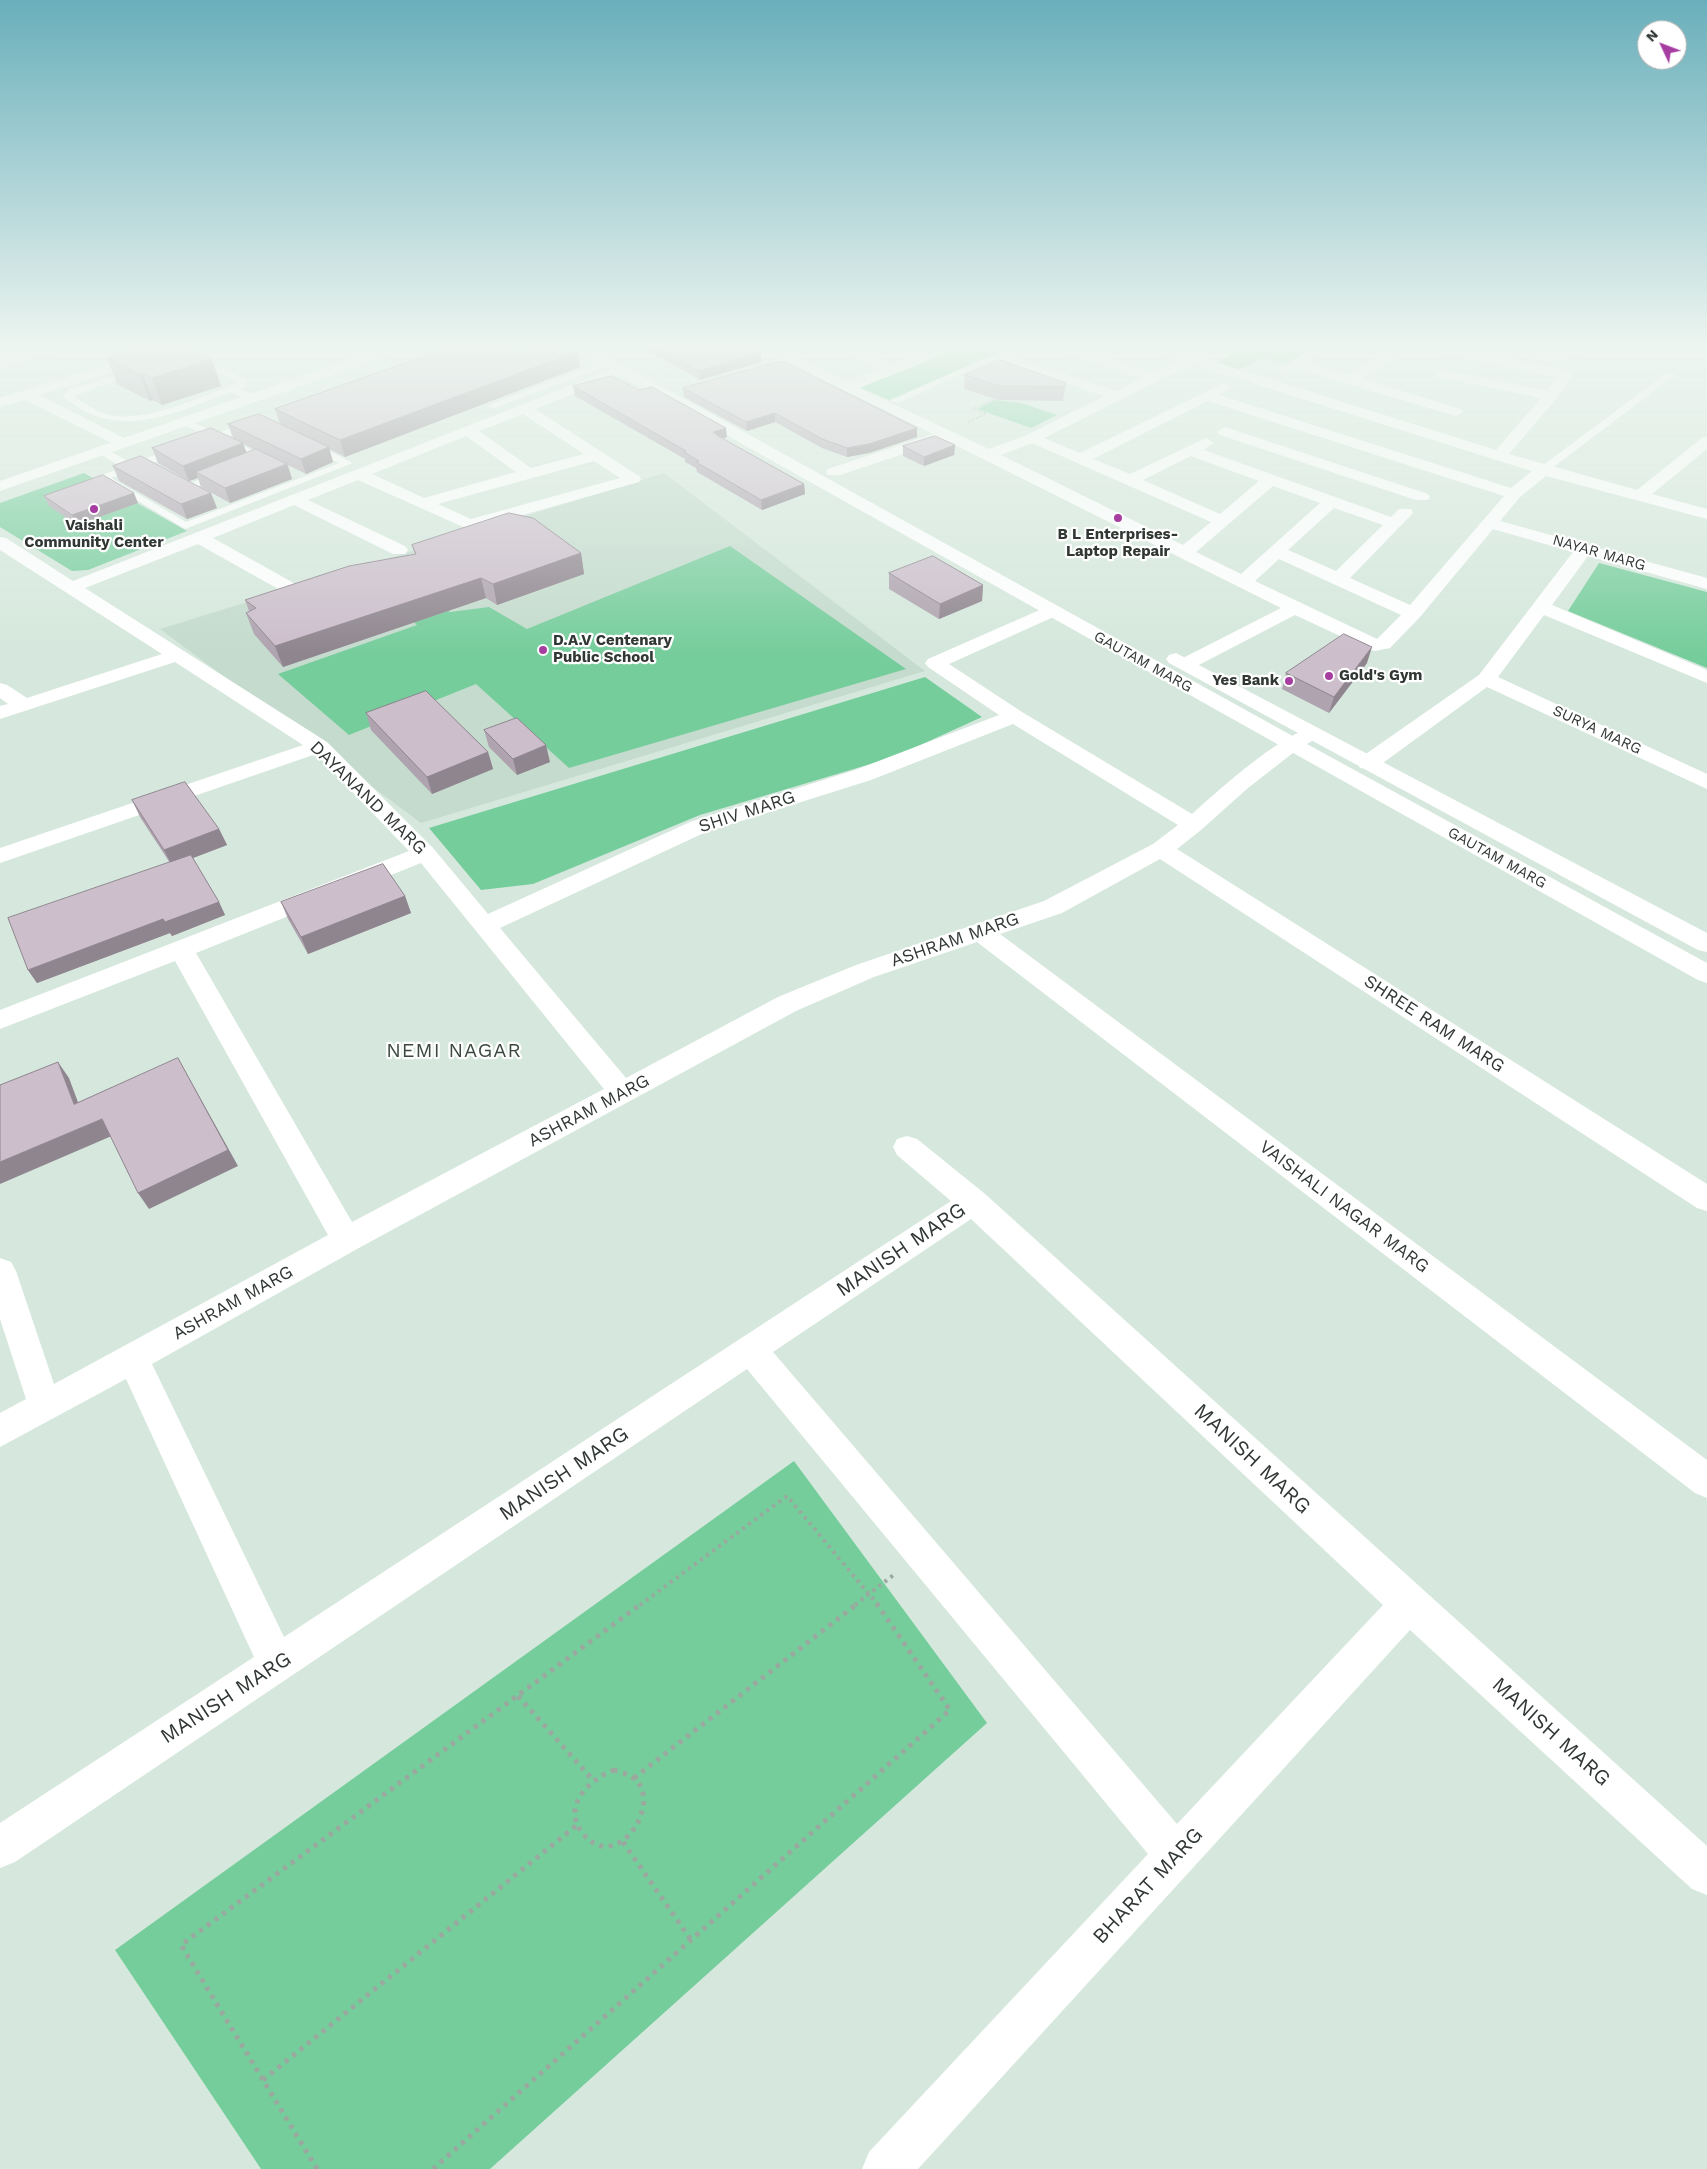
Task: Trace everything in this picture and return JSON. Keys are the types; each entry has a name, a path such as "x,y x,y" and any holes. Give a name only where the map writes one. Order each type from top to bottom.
{"street":[{"path":"0,486 101,450"},
{"path":"73,587 198,532 246,518 417,450"},
{"path":"495,450 529,474"},
{"path":"358,474 470,526 633,479 589,450"},
{"name":"GAUTAM MARG","path":"768,450 1051,611 1310,744 1368,763 1707,944"},
{"name":"GAUTAM MARG","path":"793,450 1186,664 1310,744 1707,974"},
{"path":"834,472 896,450"},
{"path":"979,450 1295,608 1375,645 1383,644 1413,613 1514,494 1543,470"},
{"path":"988,455 1000,450"},
{"path":"1060,450 1221,520"},
{"path":"1080,459 1098,450"},
{"path":"1280,450 1422,497"},
{"path":"1375,450 1514,494"},
{"path":"1481,450 1638,497 1707,514"},
{"path":"1499,456 1504,450"},
{"path":"1638,497 1699,450"},
{"path":"1131,480 1191,451 1395,524"},
{"path":"424,503 596,455"},
{"path":"1338,579 1444,473"},
{"path":"1184,553 1270,480"},
{"path":"294,499 399,550"},
{"path":"1243,582 1331,502"},
{"name":"NAYAR MARG","path":"1490,523 1707,584"},
{"path":"198,532 286,586"},
{"path":"1368,763 1486,678 1584,549"},
{"name":"DAYANAND MARG","path":"5,550 73,587 320,746 425,853 623,1093"},
{"path":"1278,552 1413,613"},
{"path":"1539,606 1707,677"},
{"path":"1186,664 1295,608"},
{"path":"1051,611 935,662 1015,716 1193,825"},
{"path":"0,713 178,655"},
{"name":"SURYA MARG","path":"1486,678 1707,782"},
{"path":"0,689 24,705"},
{"name":"SHIV MARG","path":"485,925 698,827 863,775 1015,716"},
{"name":"ASHRAM MARG","path":"0,1431 346,1240 787,1004 864,971 1053,907 1161,849 1193,825 1255,792 1310,744"},
{"path":"0,856 320,746"},
{"name":"SHREE RAM MARG","path":"1161,849 1707,1199"},
{"path":"0,1020 425,853"},
{"name":"VAISHALI NAGAR MARG","path":"981,932 1707,1481"},
{"path":"181,949 346,1240"},
{"path":"907,1147 973,1202"},
{"name":"MANISH MARG","path":"0,1846 973,1202 1409,1604 1707,1874"},
{"path":"0,1271 45,1407"},
{"path":"752,1350 1176,1855"},
{"path":"133,1358 277,1664"},
{"name":"BHARAT MARG","path":"886,2169 1409,1604"}],"lane":[{"path":"102,450 130,467"},
{"path":"178,450 103,477 198,532 229,509 348,463 321,450"},
{"path":"245,450 323,488"},
{"path":"1543,470 1569,450"},
{"path":"246,518 184,485 262,458"},
{"path":"143,462 158,470"}],"path":[{"path":"316,2169 181,1946 788,1496 870,1594 950,1710 433,2169"},
{"path":"634,1778 922,1552"},
{"path":"518,1696 592,1779"},
{"path":"614,1770 625,1772 634,1778 644,1798 643,1811 633,1834 623,1842 601,1846 591,1842 583,1835 578,1825 576,1813 578,1800 584,1788 592,1779 603,1772 614,1770"},
{"path":"263,2080 578,1825"},
{"path":"623,1842 691,1940"}],"shaded area":[{"name":"D.A.V Centenary Public School","path":"664,473 925,671 421,823 160,629"}],"green space":[{"path":"84,473 187,531 88,570 72,571 0,527 0,503"},
{"path":"730,546 906,669 569,768 476,684 349,735 278,674 417,625 410,618 441,606 450,612 489,607 527,629"},
{"path":"1599,563 1707,592 1707,668 1568,611"},
{"path":"925,677 982,717 894,757 700,815 533,884 481,890 429,828"},
{"path":"794,1461 987,1723 490,2169 261,2169 115,1950"}],"building":[{"path":"156,450 224,450 183,466"},
{"path":"253,450 259,450 287,464 225,488 196,472"},
{"path":"283,450 321,450 301,459"},
{"path":"685,450 744,450 804,484 761,500 696,462 699,461 684,452 686,451"},
{"path":"911,450 942,450 924,457"},
{"path":"141,456 211,493 181,504 113,466"},
{"path":"103,475 134,493 72,515 44,496"},
{"path":"509,513 533,518 581,553 493,584 481,578 275,646 246,613 256,608 245,600 349,566 416,554 412,545"},
{"path":"933,556 983,585 940,604 889,573"},
{"path":"1344,634 1372,647 1334,697 1286,673"},
{"path":"426,691 488,752 427,777 366,713"},
{"path":"517,718 546,745 513,759 484,730"},
{"path":"185,782 219,829 164,850 132,800"},
{"path":"191,855 219,902 165,922 163,919 28,970 8,918"},
{"path":"383,864 405,896 301,937 281,902"},
{"path":"178,1058 228,1150 138,1193 102,1119 0,1162 0,1085 58,1062 74,1104"}],"place":[{"name":"Vaishali Community Center","path":"94,509"},
{"name":"B L Enterprises- Laptop Repair","path":"1118,518"},
{"name":"D.A.V Centenary Public School","path":"543,650"},
{"name":"Gold's Gym","path":"1329,676"},
{"name":"Yes Bank","path":"1289,681"}],"district":[{"name":"NEMI NAGAR","path":"454,1051"}]}
